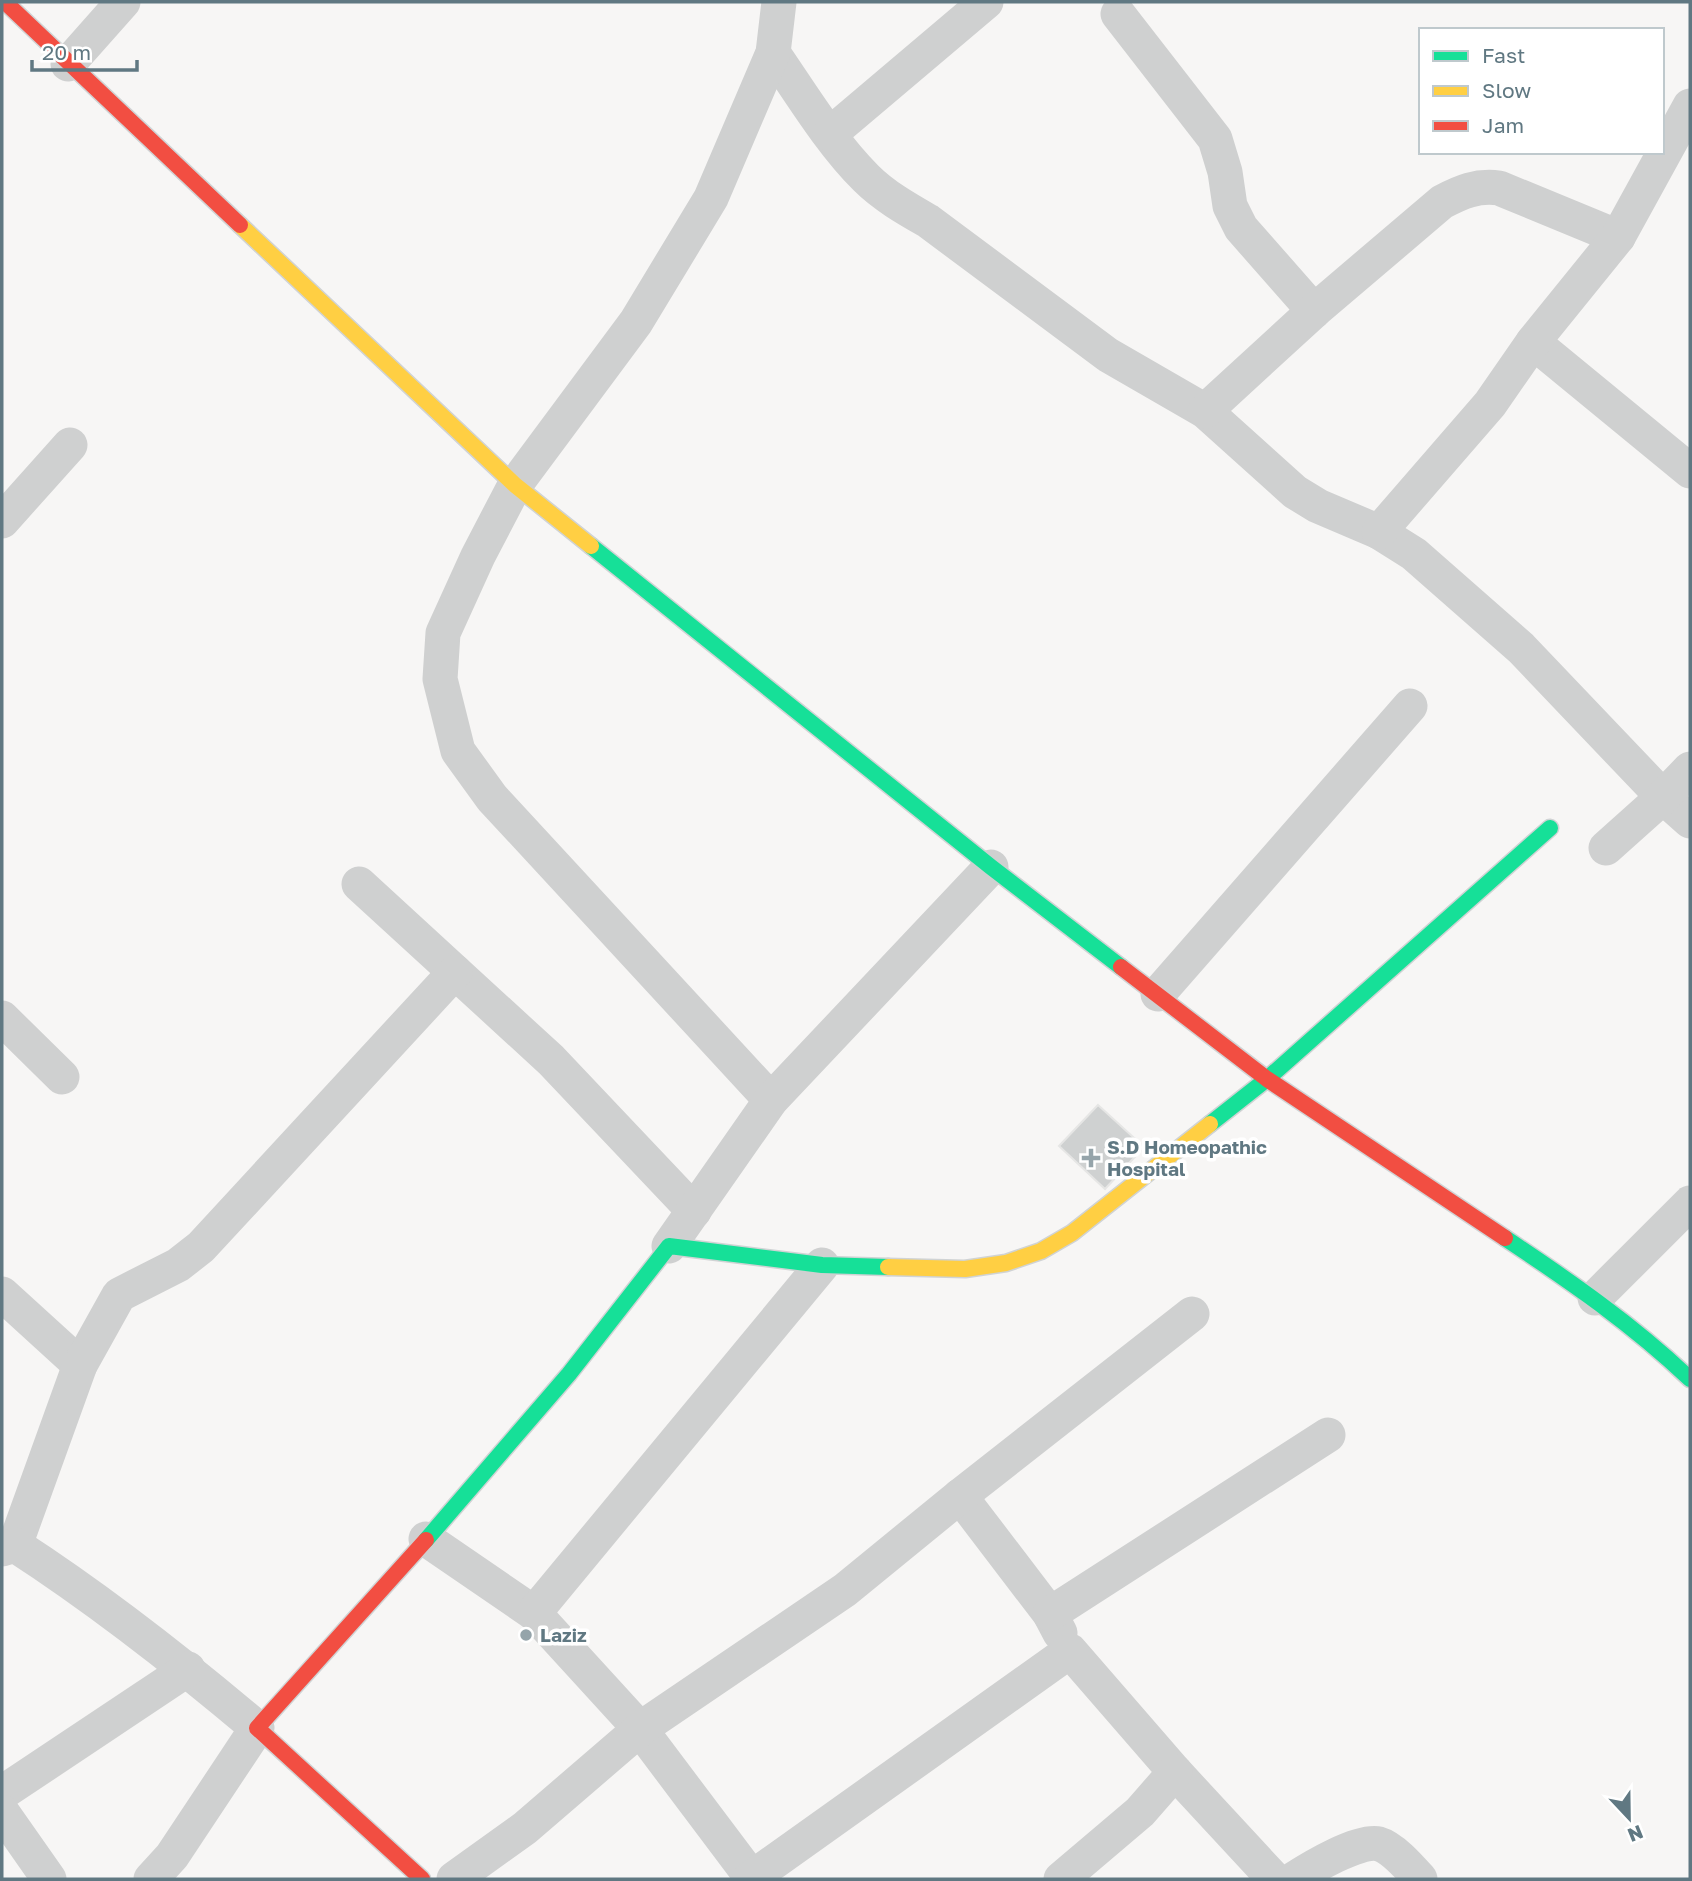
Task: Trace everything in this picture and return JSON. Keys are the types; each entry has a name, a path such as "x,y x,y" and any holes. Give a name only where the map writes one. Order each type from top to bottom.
{"street":[{"path":"5,2 515,485 991,867 1267,1079 1595,1298 1690,1379"},
{"path":"68,64 123,2"},
{"path":"771,1100 492,798 458,751 440,679 443,633 478,556 515,485 636,322 711,198 773,53 779,2"},
{"path":"830,134 986,2"},
{"path":"1118,15 1215,139 1225,172 1230,206 1241,229 1314,311"},
{"path":"773,53 830,134 866,178 1108,355 1205,411 1295,492 1318,506 1379,533 1414,554 1521,648 1663,797 1690,821"},
{"path":"1664,153 1690,106"},
{"path":"1379,533 1490,404 1533,342 1618,237 1664,154"},
{"path":"1205,411 1314,311 1442,202 1465,191 1486,187 1499,188 1618,237"},
{"path":"1533,342 1690,471"},
{"path":"2,521 70,445"},
{"path":"1158,994 1410,706"},
{"path":"1606,848 1690,769"},
{"path":"669,1246 822,1265 965,1269 1006,1263 1041,1251 1072,1233 1267,1079 1550,828"},
{"path":"152,1879 172,1856 257,1728 390,1583 555,1391 669,1246 771,1100 991,867"},
{"path":"359,884 551,1060 694,1210"},
{"path":"422,1879 257,1728 188,1669 82,1588 8,1547 80,1366 119,1295 178,1265 201,1247 455,972"},
{"path":"2,1018 62,1077"},
{"path":"1595,1298 1690,1203"},
{"path":"534,1613 822,1265"},
{"path":"2,1294 80,1366"},
{"path":"454,1879 525,1828 640,1729 845,1590 1192,1314"},
{"path":"1050,1614 1328,1435"},
{"path":"960,1496 1050,1614 1070,1651 1175,1773 1295,1878 1361,1846 1379,1844 1400,1858 1420,1879"},
{"path":"426,1539 534,1613 640,1729 751,1879 1070,1651"},
{"path":"2,1793 188,1669"},
{"path":"1060,1879 1140,1812 1175,1773"},
{"path":"2,1812 49,1879"}],"building":[{"path":"1098,1105 1144,1147 1105,1189 1059,1146"}],"traffic: fast":[{"path":"591,546 991,867 1121,967"},
{"path":"1210,1124 1267,1079 1550,828"},
{"path":"1505,1238 1600,1304 1690,1379"},
{"path":"426,1540 569,1374 669,1246 822,1265 888,1267"}],"traffic: slow":[{"path":"240,225 515,485 591,546"},
{"path":"888,1267 965,1269 1006,1263 1041,1251 1072,1233 1210,1124"}],"traffic: jam":[{"path":"5,2 240,225"},
{"path":"1121,967 1267,1079 1505,1238"},
{"path":"422,1879 257,1728 426,1540"}],"place":[{"name":"S.D Homeopathic Hospital","path":"1091,1158"},
{"name":"Laziz","path":"526,1635"}]}
